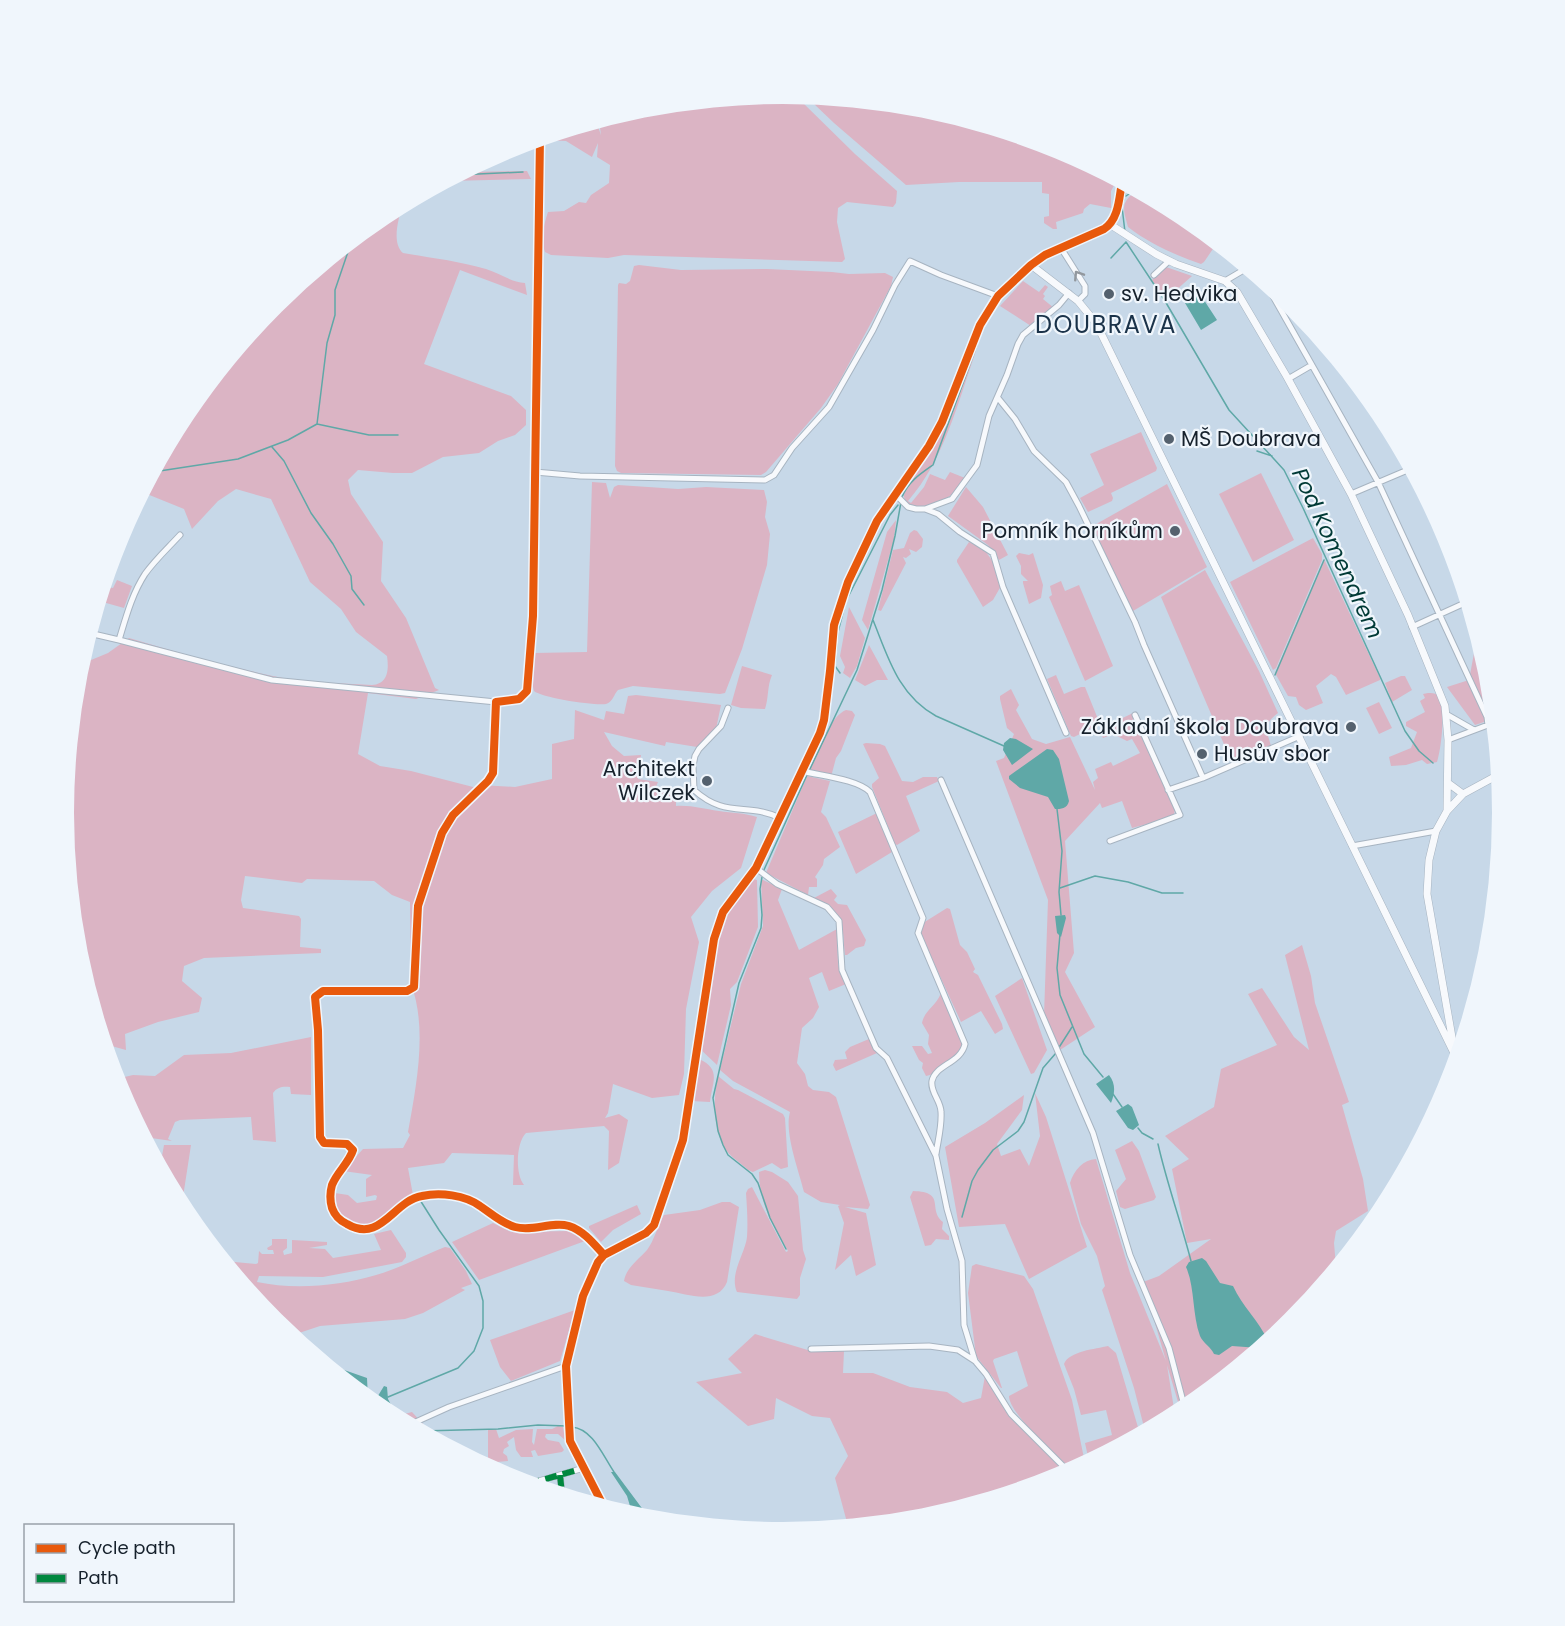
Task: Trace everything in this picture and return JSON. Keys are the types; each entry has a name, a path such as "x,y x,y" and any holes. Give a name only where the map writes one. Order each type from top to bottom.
{"street":[{"path":"97,635 282,681 496,702 519,699 527,691 533,616 540,148"},
{"path":"599,1498 570,1441 566,1366 583,1296 593,1271 604,1255 646,1233 654,1225 683,1140 714,939 723,912 756,867 824,720 834,625 848,582 877,521 929,446 942,422 980,325 998,296 1045,255 1111,225 1120,190"},
{"path":"1111,225 1169,261 1225,281 1238,292 1288,379 1351,494 1446,706 1447,811"},
{"path":"1060,248 1086,286 1085,294 1078,301"},
{"path":"535,472 580,476 765,480 774,475 792,448 829,407 910,261 940,275 998,296"},
{"path":"1154,275 1169,261"},
{"path":"1031,265 1078,301 1096,323 1451,1048"},
{"path":"1225,281 1240,272"},
{"path":"925,509 952,499 964,485 976,465 989,416 1023,335 1059,305 1069,293"},
{"path":"1278,307 1378,482 1483,709"},
{"path":"1288,379 1312,365"},
{"path":"998,398 1015,419 1034,451 1066,482 1079,506 1135,622 1203,778"},
{"path":"1351,494 1404,472"},
{"path":"896,495 908,507 925,509 938,514 993,553 1003,587 1066,733"},
{"path":"119,640 139,585 147,572 180,535"},
{"path":"1412,627 1460,605"},
{"path":"496,702 493,772 488,781 453,814 446,824 441,833 418,906 414,987 407,992 323,991 315,997 318,1030 320,1137 324,1143 347,1144 353,1150 332,1185 331,1203 334,1214 340,1220 360,1230 380,1225 415,1198 436,1195 463,1198 479,1205 499,1220 512,1226 527,1228 568,1226 585,1236 604,1255"},
{"path":"728,708 720,726 699,749 696,756 693,766 694,790 715,805 730,809 765,810 780,818"},
{"path":"1446,714 1473,730"},
{"path":"1110,840 1180,815 1135,715"},
{"path":"1448,740 1486,726"},
{"path":"1168,790 1203,778 1300,736"},
{"path":"802,771 866,787 923,918 918,933 965,1044 960,1055 936,1073 932,1080 933,1090 942,1112 936,1156"},
{"path":"1453,1044 1427,894 1429,860 1436,831 1447,811 1463,794 1491,779"},
{"path":"940,780 1093,1133 1130,1254 1169,1348 1182,1398"},
{"path":"1448,783 1463,794"},
{"path":"1352,846 1436,831"},
{"path":"756,867 777,884 827,907 839,921 842,970 876,1048 887,1058 899,1078 936,1156 947,1209 962,1261 964,1325 975,1361"},
{"path":"812,1349 929,1346 958,1350 975,1361 1011,1414 1062,1465"},
{"path":"418,1421 449,1407 566,1366"},
{"path":"543,1480 584,1468"},
{"path":"560,1475 561,1486"}],"shaded area":[{"path":"805,105 897,191 896,203 893,207 847,202 838,208 837,222 845,259 842,262 551,255 545,252 543,237 548,212 564,211 579,202 586,203 591,195 609,183 610,165 597,157 598,143 592,157 566,141 559,141 599,128 601,135 600,128 690,110 736,106"},
{"path":"816,105 875,110 966,128 1054,158 1114,186 1111,191 1111,208 1090,204 1083,213 1056,222 1057,229 1053,229 1044,223 1044,217 1049,216 1049,194 1042,193 1042,182 959,182 906,185"},
{"path":"527,171 531,179 462,181 481,172"},
{"path":"1131,196 1137,199 1176,223 1212,250 1204,262 1201,264 1172,253 1128,227 1124,206"},
{"path":"399,217 397,243 403,253 476,266 525,283 527,295 460,270 424,364 511,396 526,410 526,425 515,435 498,441 479,453 443,457 412,473 358,470 348,480 351,494 383,542 381,581 406,618 435,688 439,690 416,699 368,693 358,754 380,766 411,771 477,788 480,785 515,787 552,779 552,744 574,739 575,710 604,720 606,711 624,714 628,696 636,695 721,705 716,729 697,747 666,742 665,746 604,732 612,746 624,756 641,755 638,779 658,782 654,791 669,793 676,798 676,806 757,817 741,868 712,891 691,917 699,942 686,1009 684,1074 679,1095 652,1098 613,1084 605,1118 619,1114 628,1120 619,1163 608,1170 609,1131 604,1126 526,1133 520,1144 518,1159 519,1174 524,1185 513,1185 514,1155 452,1153 444,1163 408,1168 413,1195 378,1222 364,1226 344,1219 336,1209 335,1193 348,1195 357,1203 376,1200 377,1196 366,1197 366,1179 372,1175 343,1171 363,1149 403,1148 410,1135 408,1132 419,1058 419,1020 411,984 410,902 392,895 374,881 307,879 302,883 245,876 241,900 243,908 299,916 301,919 300,947 321,949 321,953 204,958 184,966 182,981 202,998 199,1012 158,1022 125,1034 126,1050 113,1046 87,951 75,859 75,767 80,720 91,660 108,653 129,638 231,667 294,680 372,685 384,679 388,666 387,656 356,632 341,609 310,582 271,499 236,489 218,501 192,529 184,509 149,495 168,458 220,381 249,346 315,280 389,223"},
{"path":"634,266 681,270 767,269 849,274 885,273 893,277 891,286 838,384 821,408 766,472 761,475 621,473 615,466 618,285 630,281"},
{"path":"1166,267 1192,276 1165,300 1152,280"},
{"path":"1023,281 1039,292 1045,285 1048,287 1043,294 1045,296 1043,299 1054,308 1031,326 1000,306"},
{"path":"1200,294 1217,320 1201,330 1185,303"},
{"path":"973,349 976,351 941,449 921,485 908,501 911,503 924,487 930,474 945,480 950,472 965,478 943,501 911,506 905,500 902,490 933,444 954,402"},
{"path":"1141,432 1157,468 1156,471 1111,493 1112,501 1088,512 1080,498 1104,485 1090,454"},
{"path":"1261,473 1294,540 1253,562 1219,494"},
{"path":"592,482 606,483 610,498 614,487 618,485 678,489 706,487 764,490 767,502 765,517 770,534 767,565 742,649 725,693 633,686 618,690 610,702 600,704 558,699 534,691 532,683 534,653 587,652"},
{"path":"1167,484 1207,567 1133,611 1091,527"},
{"path":"966,487 983,507 1008,555 999,560 988,545 948,516"},
{"path":"896,520 894,539 868,630 862,620 887,532"},
{"path":"914,530 923,539 922,547 916,552 909,549 911,554 906,558 903,557 906,563 881,611 878,610 893,550 904,548 910,533"},
{"path":"1313,538 1322,554 1322,560 1276,668 1273,670 1230,582"},
{"path":"969,542 984,549 993,562 1001,586 993,600 983,607 957,562"},
{"path":"1019,553 1029,555 1033,553 1043,585 1041,598 1029,604 1023,583 1023,581 1028,581 1021,574 1021,566 1016,556"},
{"path":"1324,559 1380,680 1346,695 1336,677 1331,674 1316,686 1323,703 1306,710 1299,705 1296,697 1288,696 1275,673"},
{"path":"1205,570 1259,671 1278,713 1267,724 1271,746 1232,763 1161,597"},
{"path":"117,580 132,586 124,608 106,603 110,587 113,588"},
{"path":"1061,581 1065,591 1079,585 1113,666 1085,681 1049,597 1052,595 1050,586"},
{"path":"849,607 865,638 857,666 850,678 843,673 845,667 840,656"},
{"path":"869,645 888,680 877,680 865,686 855,680"},
{"path":"1473,656 1485,722 1475,725 1447,687 1469,680"},
{"path":"742,666 772,675 765,709 741,708 731,705"},
{"path":"1056,675 1064,694 1085,687 1100,724 1074,737 1071,736 1047,679"},
{"path":"1405,676 1412,690 1392,702 1385,683"},
{"path":"1011,689 1019,705 1016,710 1032,739 1046,744 1070,737 1095,790 1093,782 1098,778 1095,769 1111,762 1113,766 1140,753 1132,739 1127,741 1113,734 1103,738 1100,732 1102,728 1133,713 1175,809 1174,815 1166,819 1132,828 1122,801 1102,808 1100,803 1065,841 1074,953 1065,972 1095,1027 1057,1052 1044,1015 1048,900 996,761 1004,758 1014,734 1007,728 1000,699 1000,696"},
{"path":"1423,694 1437,695 1442,708 1437,762 1427,764 1422,760 1406,765 1391,766 1389,757 1411,748 1417,732 1406,726 1406,722 1425,712 1420,701 1425,698"},
{"path":"1379,702 1392,728 1379,734 1366,708"},
{"path":"846,710 852,711 855,715 836,758 831,777 809,772 829,727"},
{"path":"1010,738 1033,749 1012,765 1003,750 1004,743"},
{"path":"863,744 885,746 902,781 913,782 923,777 937,777 939,781 906,796 920,831 897,845 872,787 872,784 879,778"},
{"path":"1047,749 1053,750 1059,759 1069,801 1062,809 1055,809 1048,797 1020,788 1009,779 1009,776"},
{"path":"807,776 830,781 821,812 826,817 840,847 824,859 815,877 817,887 809,887 808,895 766,873"},
{"path":"877,813 892,852 856,874 838,832"},
{"path":"753,879 757,880 758,927 737,982 730,989 731,1005 717,1065 698,1047 712,957 727,914 738,895"},
{"path":"761,879 782,889 778,900 799,950 837,929 838,965 846,984 829,991 822,972 809,978 819,1007 813,1018 802,1028 797,1063 805,1074 808,1086 813,1090 829,1092 836,1097 870,1205 868,1209 845,1207 866,1213 876,1265 856,1276 851,1255 835,1270 844,1223 838,1206 840,1205 821,1202 804,1192 790,1141 790,1112 733,1081 720,1070 741,984 763,926"},
{"path":"831,889 837,896 834,900 838,904 847,905 866,940 864,946 856,948 847,955 845,955 842,927 837,914 814,898"},
{"path":"947,908 950,909 960,945 967,952 975,969 973,972 978,975 1002,1024 1003,1029 995,1034 981,1011 961,1022 920,932 923,923"},
{"path":"1065,915 1061,937 1057,933 1055,916"},
{"path":"1302,945 1311,976 1315,1003 1349,1102 1342,1105 1363,1179 1368,1211 1336,1231 1335,1257 1284,1314 1250,1346 1178,1402 1167,1365 1173,1405 1143,1423 1102,1290 1105,1286 1097,1256 1081,1224 1070,1183 1080,1166 1096,1159 1130,1273 1166,1361 1143,1282 1159,1276 1211,1239 1187,1243 1172,1169 1189,1159 1165,1136 1214,1107 1221,1069 1277,1045 1248,994 1262,988 1294,1037 1309,1050 1285,955"},
{"path":"1022,978 1047,1050 1034,1073 1031,1074 995,996"},
{"path":"941,993 963,1044 958,1054 948,1064 926,1076 922,1068 923,1063 912,1046 922,1046 928,1054 932,1053 928,1044 929,1035 922,1023"},
{"path":"311,1037 311,1095 291,1094 290,1087 278,1088 273,1093 276,1142 253,1140 251,1117 180,1120 175,1122 168,1139 172,1141 153,1138 124,1077 155,1076 184,1055 231,1053"},
{"path":"869,1039 877,1053 836,1071 833,1065 835,1060 847,1059 845,1052 850,1047"},
{"path":"699,1059 711,1067 713,1072 710,1102 691,1101"},
{"path":"1109,1075 1114,1089 1111,1103 1096,1084"},
{"path":"718,1076 734,1089 783,1114 788,1167 781,1169 772,1163 753,1172 726,1150 720,1139 716,1121 715,1093"},
{"path":"1035,1093 1046,1117 1087,1247 1029,1279 1005,1224 959,1227 945,1147 985,1123 1024,1095 1022,1110 997,1144 1001,1156 1020,1149 1029,1166 1040,1136"},
{"path":"1128,1104 1132,1107 1139,1125 1133,1130 1128,1128 1116,1111"},
{"path":"1132,1141 1139,1151 1156,1197 1154,1200 1125,1209 1120,1207 1116,1191 1126,1179 1115,1150"},
{"path":"164,1145 191,1145 184,1192 168,1167 162,1156"},
{"path":"765,1170 788,1182 798,1196 803,1250 806,1259 800,1278 800,1295 797,1299 737,1292 735,1285 736,1271 747,1237 746,1193 748,1189 752,1187 786,1252 788,1251 772,1223 761,1194 759,1172"},
{"path":"913,1191 930,1194 933,1198 936,1212 943,1222 942,1229 949,1236 949,1240 936,1239 931,1245 925,1246 910,1197"},
{"path":"722,1202 730,1202 739,1207 727,1282 716,1294 693,1296 631,1285 624,1281 630,1268 647,1250 664,1215 700,1210"},
{"path":"637,1205 641,1214 613,1230 601,1242 589,1228 589,1226"},
{"path":"493,1223 511,1232 570,1231 585,1241 479,1280 452,1242"},
{"path":"391,1230 406,1253 402,1262 323,1277 259,1276 257,1282 286,1286 317,1286 347,1282 385,1272 445,1247 450,1248 472,1284 461,1288 465,1290 423,1313 405,1319 320,1326 301,1332 234,1262 256,1264 259,1251 262,1254 274,1254 273,1250 267,1248 272,1245 272,1239 287,1239 284,1255 292,1253 292,1240 327,1242 327,1245 309,1248 325,1249 333,1258 381,1250 374,1234"},
{"path":"1202,1258 1220,1283 1233,1286 1264,1333 1248,1347 1232,1346 1219,1355 1214,1354 1201,1338 1197,1328 1191,1283 1186,1267 1189,1262"},
{"path":"976,1264 1024,1276 1033,1289 1072,1400 1083,1455 1065,1463 1025,1424 1011,1404 1009,1396 1028,1386 1017,1351 993,1361 1002,1388 976,1356 968,1293 972,1266"},
{"path":"575,1310 560,1361 511,1381 500,1367 490,1340"},
{"path":"755,1334 811,1351 844,1351 843,1373 873,1373 910,1387 947,1392 963,1403 981,1398 985,1376 1007,1411 1059,1466 966,1498 875,1516 846,1519 835,1478 848,1456 830,1418 812,1416 776,1398 774,1419 748,1426 696,1382 742,1373 728,1359"},
{"path":"1108,1346 1116,1353 1138,1427 1087,1453 1085,1443 1112,1435 1106,1410 1081,1415 1064,1364 1071,1356"},
{"path":"345,1370 367,1378 367,1387"},
{"path":"384,1386 387,1387 391,1404 389,1403 378,1395"},
{"path":"412,1412 423,1424 406,1414"},
{"path":"558,1426 563,1427 565,1440 558,1434 546,1434 545,1437 548,1440 559,1442 564,1450 562,1452 538,1456 535,1450 531,1451 533,1457 521,1457 516,1450 514,1437 507,1442 509,1446 504,1449 503,1453 507,1456 508,1461 498,1462 488,1458 488,1430 496,1429 499,1438 516,1430 533,1429 532,1442 534,1445 537,1429 552,1429"},
{"path":"611,1472 615,1472 641,1507 630,1505 627,1496"}],"waterway":[{"path":"475,174 523,172"},
{"path":"1125,193 1122,207 1125,232"},
{"name":"Pod Komendrem","path":"1126,242 1165,301 1229,410 1284,470 1405,731 1419,751 1433,763"},
{"path":"1111,258 1126,242"},
{"path":"161,471 238,459 288,440 317,424 327,343 335,315 335,290 347,254"},
{"path":"902,497 911,483 933,465 977,345"},
{"path":"317,424 369,435 398,435"},
{"path":"272,447 284,461 311,513 333,544 351,576 352,589 364,605"},
{"name":"Pod Komendrem","path":"1257,451 1272,456"},
{"path":"809,771 857,670 882,590 901,502"},
{"path":"840,673 835,666 838,632 846,601 890,515 898,505"},
{"path":"1275,675 1324,560"},
{"path":"873,620 896,674 912,697 936,716 1004,746"},
{"path":"763,872 807,775"},
{"path":"1057,809 1062,851 1059,892 1061,915"},
{"path":"1060,888 1095,876 1128,882 1162,893 1183,893"},
{"path":"762,877 761,928 739,983 713,1098 718,1131 723,1145 728,1155 752,1174 758,1183 770,1218 786,1249"},
{"path":"1060,934 1057,968 1060,995 1084,1054 1103,1077"},
{"path":"1058,1049 1072,1027"},
{"path":"962,1217 972,1181 978,1170 993,1150 1018,1131 1024,1122 1043,1068 1056,1053"},
{"path":"1113,1094 1122,1107"},
{"path":"1138,1128 1153,1139"},
{"path":"1158,1144 1191,1261"},
{"path":"388,1397 458,1368 474,1351 483,1328 483,1301 479,1286 420,1200"},
{"path":"435,1431 498,1429 538,1425 567,1426"},
{"path":"572,1427 592,1438 614,1472"}],"marked path":[{"path":"543,1480 584,1468"},
{"path":"560,1475 561,1486"}],"cycle path":[{"path":"540,148 533,616 527,691 519,699 496,702 493,773 488,781 453,815 442,833 418,906 414,987 407,991 323,991 315,997 318,1030 320,1137 324,1143 347,1144 353,1150 334,1180 331,1205 334,1213 340,1219 359,1229 369,1229 378,1225 412,1199 429,1195 452,1195 474,1202 501,1221 515,1227 569,1226 584,1234 604,1255"},
{"path":"599,1498 570,1441 566,1366 583,1296 598,1262 604,1255 646,1233 654,1225 683,1140 714,939 723,912 756,868 820,733 824,720 834,625 848,582 877,521 929,446 942,422 980,325 998,296 1045,255 1109,225 1118,208 1121,190"}],"place":[{"name":"sv. Hedvika","path":"1109,294"},
{"name":"MŠ Doubrava","path":"1169,439"},
{"name":"Pomník horníkům","path":"1175,531"},
{"name":"Základní škola Doubrava","path":"1351,727"},
{"name":"Husův sbor","path":"1202,754"},
{"name":"Architekt Wilczek","path":"707,781"}],"district":[{"name":"DOUBRAVA","path":"1106,325"}]}
